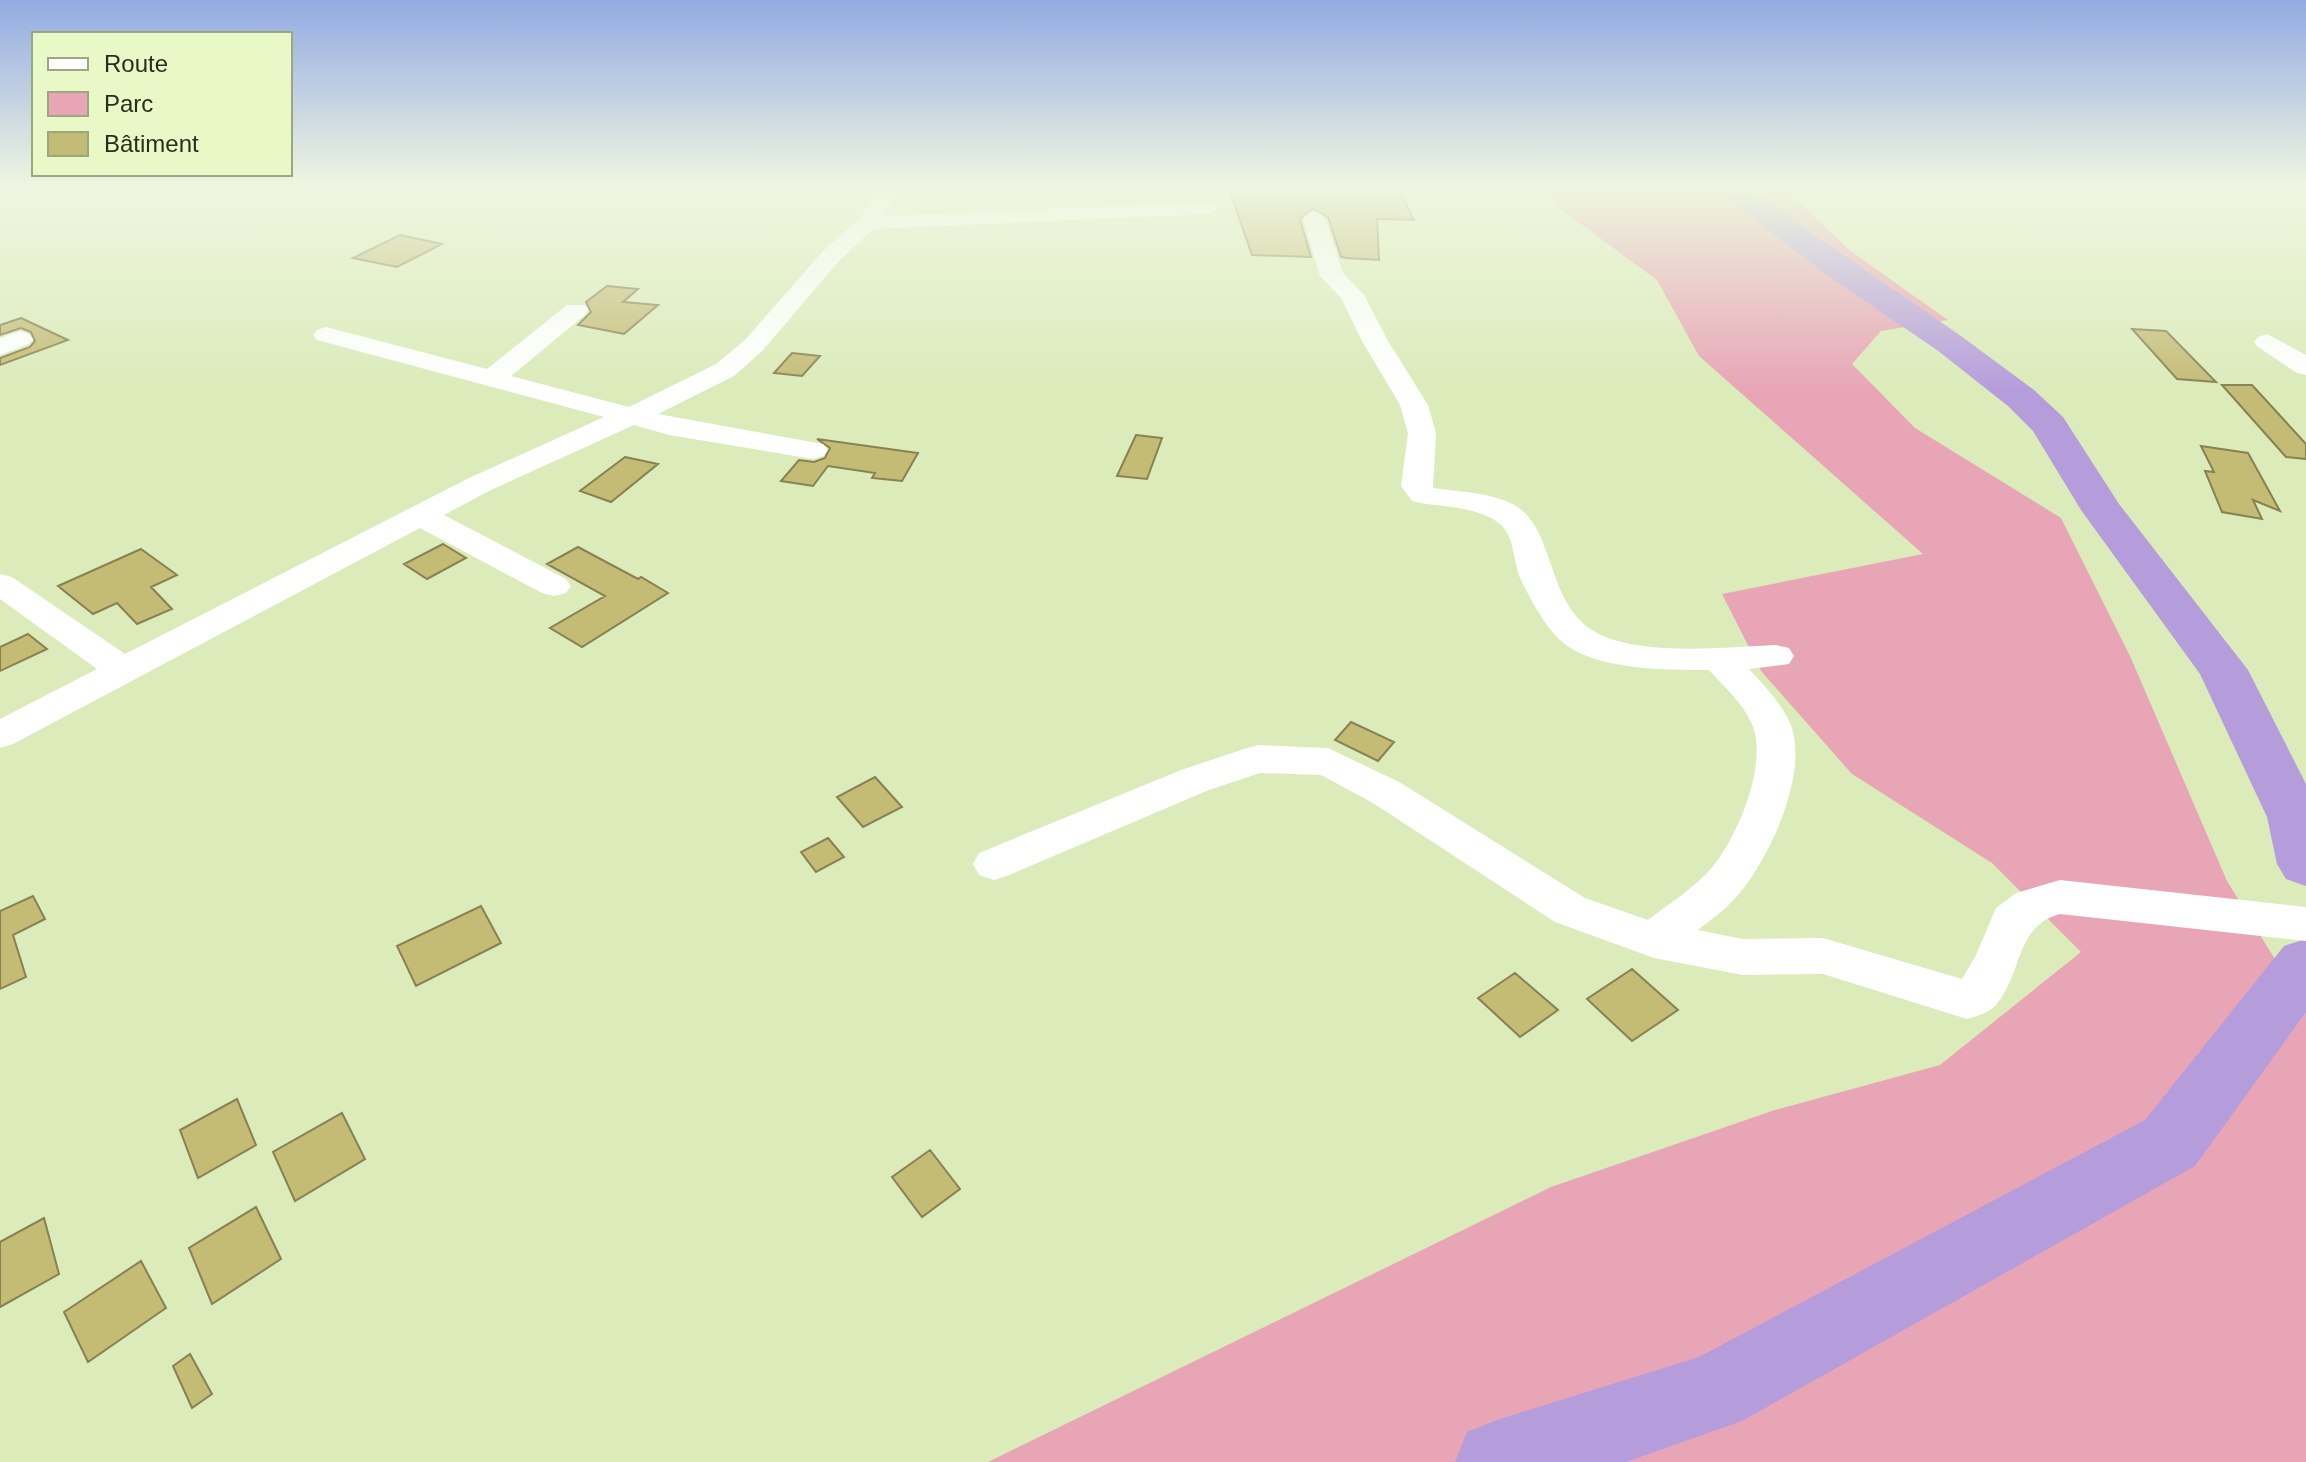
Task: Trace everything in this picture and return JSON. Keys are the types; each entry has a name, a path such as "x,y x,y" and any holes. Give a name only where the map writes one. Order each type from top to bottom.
{"street":[{"path":"0,735 480,484 725,370 754,345 833,254"},
{"path":"1325,254 1332,276 1352,295 1375,341 1414,405 1422,433 1416,486 1423,495 1485,505 1509,515 1522,529 1537,578 1565,625 1588,642 1630,653 1719,659 1776,656"},
{"path":"490,380 576,310"},
{"path":"326,335 669,426 813,450"},
{"path":"2267,342 2306,367"},
{"path":"422,516 554,586"},
{"path":"0,584 125,671"},
{"path":"1654,940 1725,881 1756,831 1772,785 1774,731 1750,692 1719,659"},
{"path":"994,864 1195,780 1258,759 1328,762 1387,793 1570,910 1654,940 1743,957 1823,956 1967,1000 1979,992 1997,960 2012,920 2031,905 2060,897 2306,924"}],"green space":[{"path":"1622,254 1855,254 1948,320 1881,331 1852,364 1915,428 2061,518 2130,656 2227,881 2306,1010 2306,1462 988,1462 1551,1187 1775,1110 1940,1065 2081,952 1992,863 1852,774 1761,671 1722,594 1923,554 1699,356 1657,280"}],"building":[{"path":"361,254 422,254 397,267 353,258"},
{"path":"1310,254 1311,257 1252,255"},
{"path":"1340,254 1379,254 1379,260 1346,258"},
{"path":"607,286 638,289 623,302 658,305 624,334 578,325 591,312 586,302"},
{"path":"21,318 68,340 0,365 0,358 30,347 35,341 31,332 21,328 0,335 0,325"},
{"path":"2132,329 2166,331 2216,382 2177,379"},
{"path":"792,353 820,356 802,376 774,373"},
{"path":"2222,385 2252,385 2306,444 2306,459 2286,457"},
{"path":"1136,435 1162,438 1147,479 1117,476"},
{"path":"817,439 918,453 902,481 872,478 875,473 828,466 813,486 781,481 799,460 814,462 825,458 830,448"},
{"path":"2201,446 2248,453 2280,511 2253,500 2262,519 2222,512 2205,471 2214,472"},
{"path":"625,457 658,464 611,502 580,491"},
{"path":"443,544 466,558 427,579 404,564"},
{"path":"578,547 668,593 582,647 550,628 605,596 547,564"},
{"path":"141,549 177,575 151,587 172,609 137,624 117,603 93,614 58,586"},
{"path":"28,634 47,649 0,671 0,647"},
{"path":"1351,722 1394,742 1378,761 1335,740"},
{"path":"875,777 902,807 863,827 837,797"},
{"path":"828,838 844,857 816,872 801,852"},
{"path":"33,896 45,919 13,935 26,977 0,989 0,911"},
{"path":"481,906 501,943 416,986 397,946"},
{"path":"1632,969 1678,1010 1632,1041 1587,999"},
{"path":"1515,973 1558,1010 1520,1037 1478,998"},
{"path":"237,1099 256,1145 198,1178 180,1130"},
{"path":"342,1113 365,1159 295,1201 273,1152"},
{"path":"930,1150 960,1189 922,1217 892,1177"},
{"path":"256,1207 281,1259 212,1304 189,1248"},
{"path":"44,1218 59,1274 0,1307 0,1242"},
{"path":"141,1261 166,1308 88,1362 64,1312"},
{"path":"190,1354 212,1394 192,1408 173,1366"}],"waterway":[{"path":"1819,254 1949,343 2021,398 2049,425 2102,510 2223,670 2295,817 2306,864"},
{"path":"1497,1462 1714,1393 2170,1143 2306,964"}]}
